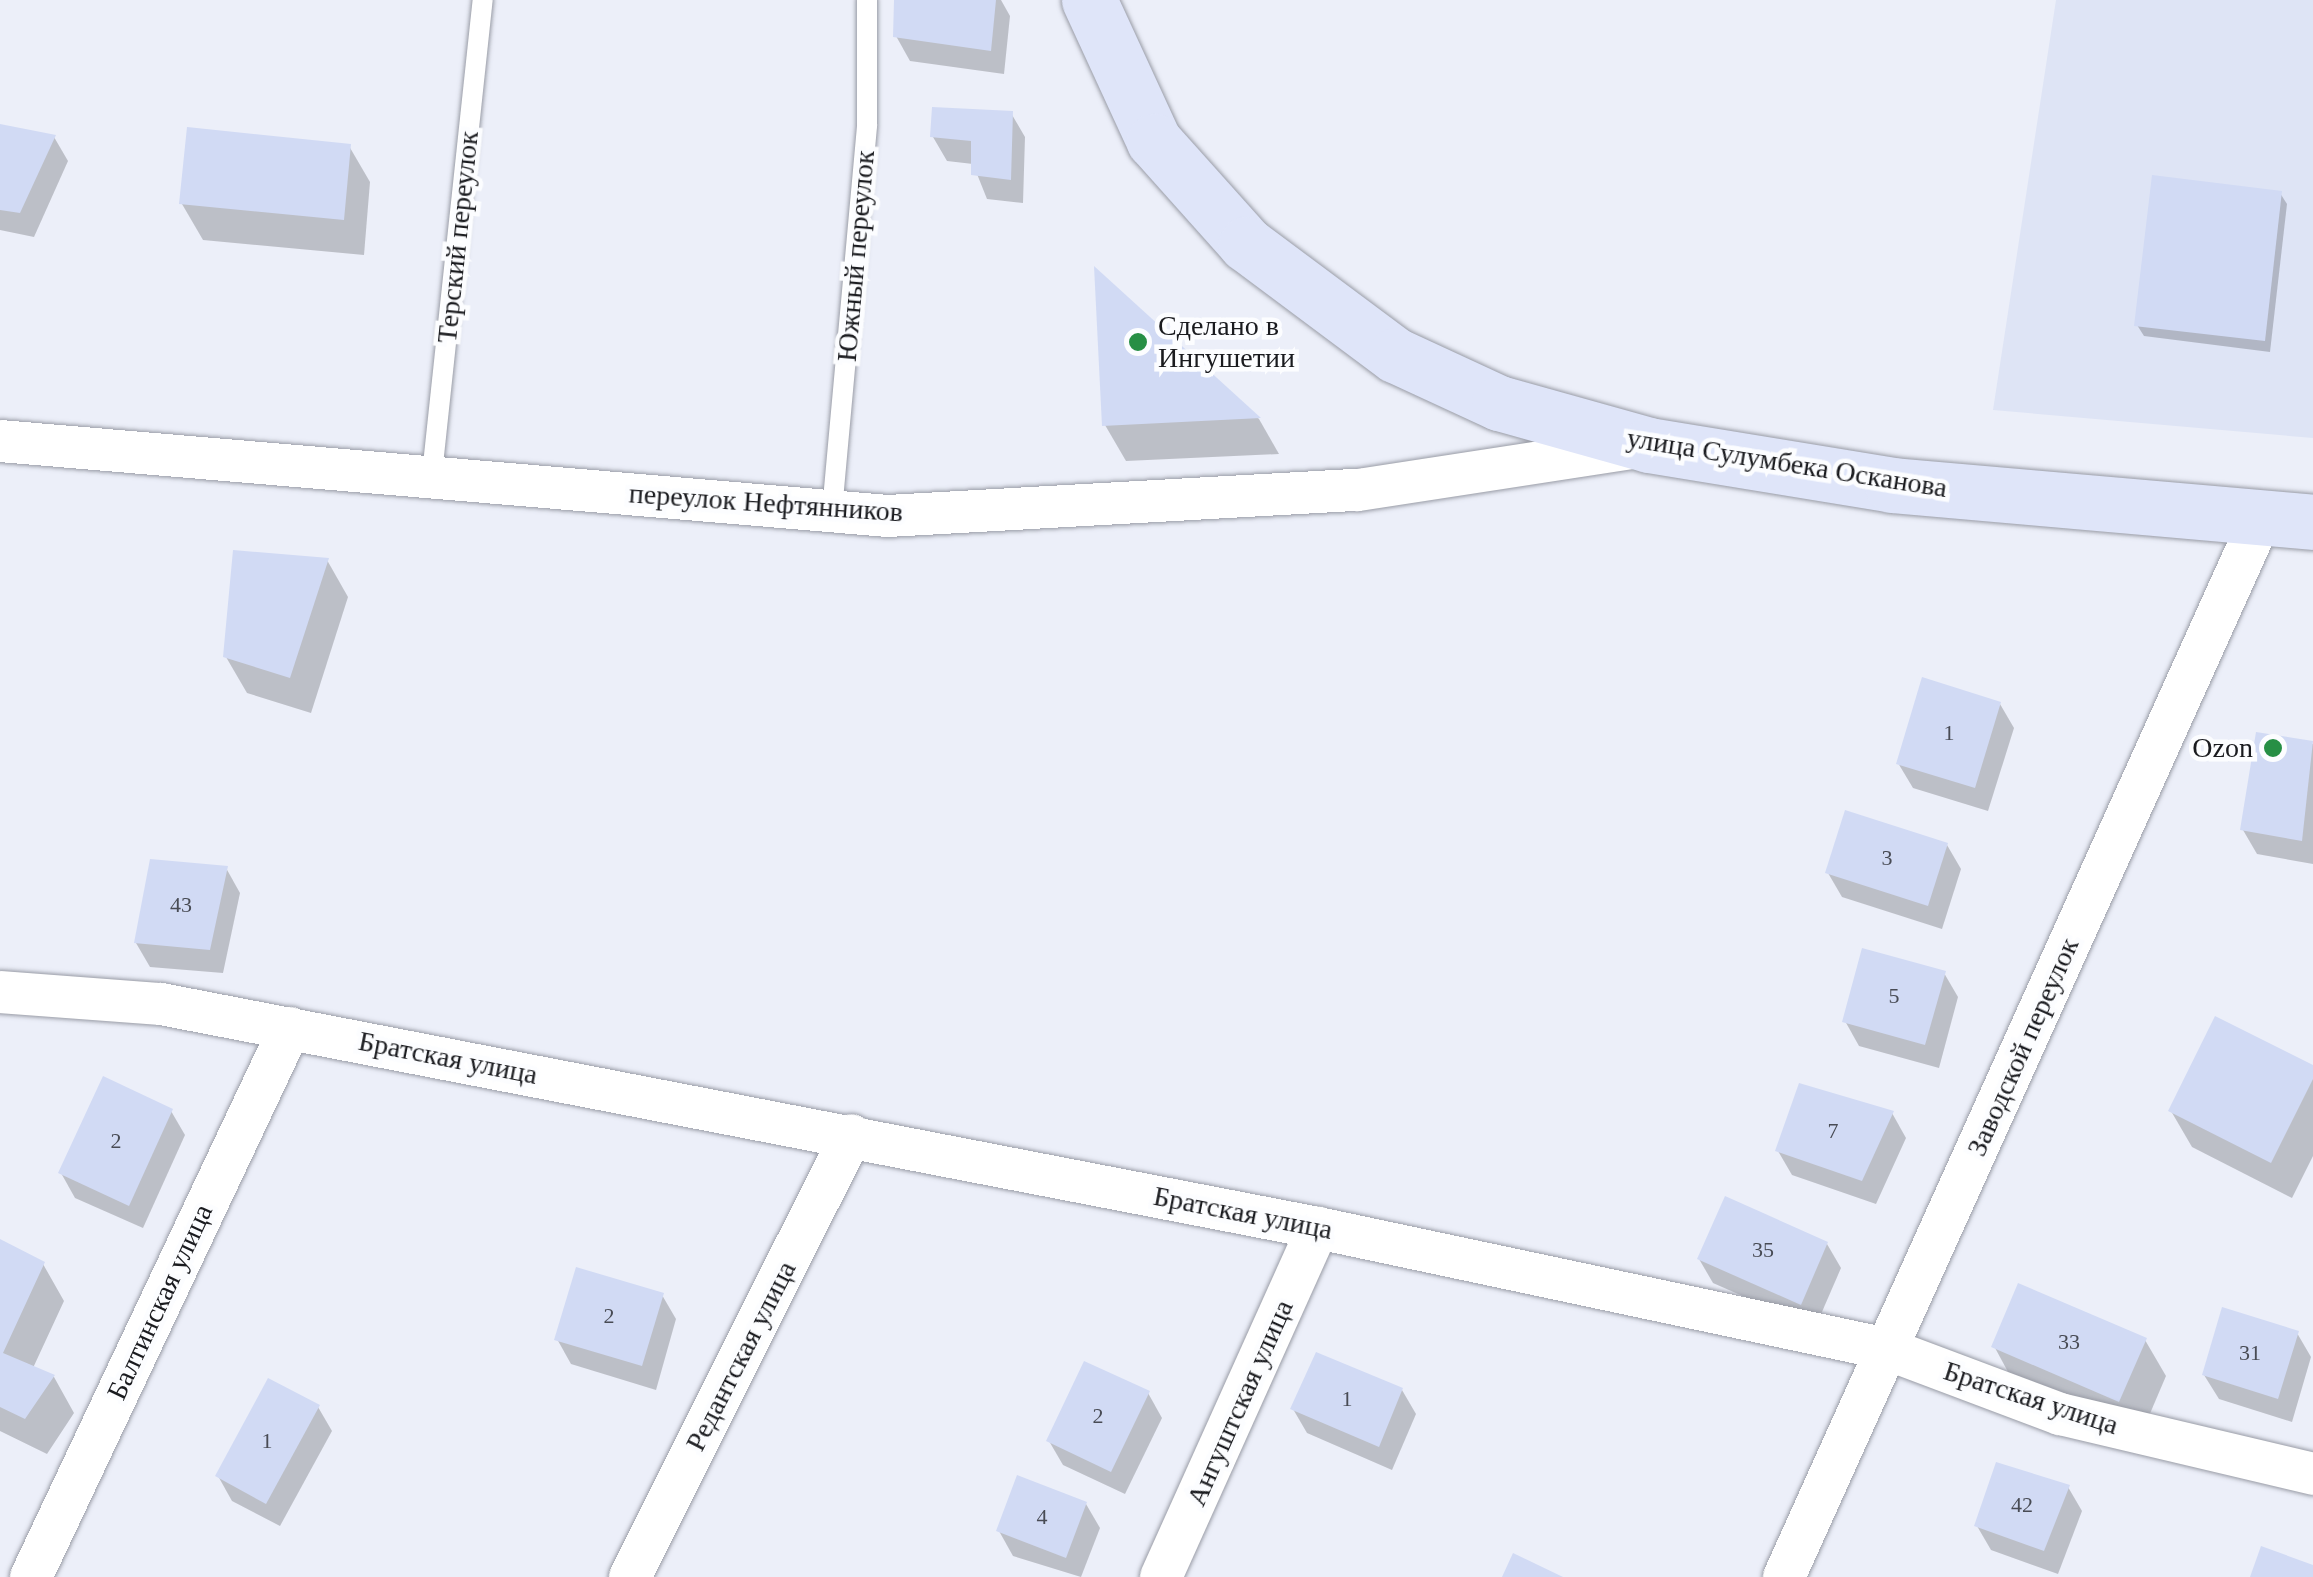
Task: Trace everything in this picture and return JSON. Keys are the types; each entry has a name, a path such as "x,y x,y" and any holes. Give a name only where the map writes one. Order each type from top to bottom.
{"main road":[{"name":"улица Сулумбека Осканова","path":"1089,0 1154,141 1246,244 1314,300 1394,355 1499,403 1649,446 1892,485 2287,520"}],"street":[{"name":"переулок Нефтянников","path":"0,441 432,474 888,516 1358,490 1649,446"},
{"name":"Заводской переулок","path":"1784,1577 1887,1349 2287,520"},
{"name":"Братская улица","path":"0,992 161,1004 1318,1228 1887,1349 2060,1414 2313,1474"},
{"name":"Балтинская улица","path":"31,1577 290,1028"},
{"name":"Редантская улица","path":"630,1577 852,1135"},
{"name":"Ангуштская улица","path":"1162,1577 1318,1228"}],"lane":[{"name":"Терский переулок","path":"432,474 483,0"},
{"name":"Южный переулок","path":"832,511 868,126 866,0"}],"shaded area":[{"path":"2056,0 2313,0 2313,438 1993,410"}],"building":[{"path":"894,0 996,0 991,51 893,37"},
{"path":"932,107 1013,111 1011,180 971,175 971,141 930,137"},
{"path":"0,124 56,135 20,213 0,210"},
{"path":"187,127 351,144 344,220 179,204"},
{"path":"2152,175 2282,191 2265,341 2134,326"},
{"name":"Сделано в Ингушетии","path":"1094,266 1261,418 1102,426"},
{"path":"233,550 329,558 290,678 223,657"},
{"path":"1922,677 2001,702 1975,788 1896,764"},
{"path":"2256,732 2313,741 2302,841 2240,830"},
{"path":"1845,810 1948,843 1928,906 1825,873"},
{"path":"150,859 228,866 210,950 134,943"},
{"path":"1862,948 1946,971 1925,1045 1842,1022"},
{"path":"2215,1016 2313,1065 2313,1079 2271,1163 2168,1111"},
{"path":"103,1076 173,1109 129,1206 58,1173"},
{"path":"1799,1083 1894,1111 1862,1181 1775,1151"},
{"path":"1725,1196 1828,1242 1801,1305 1697,1259"},
{"path":"0,1239 45,1262 3,1353 55,1375 25,1419 0,1407"},
{"path":"576,1267 664,1293 642,1366 554,1340"},
{"path":"2018,1283 2147,1338 2119,1402 1991,1347"},
{"path":"2222,1307 2299,1331 2278,1399 2202,1375"},
{"path":"1316,1352 1403,1388 1379,1447 1290,1409"},
{"path":"1084,1361 1150,1391 1111,1472 1046,1441"},
{"path":"268,1378 320,1405 266,1504 215,1476"},
{"path":"1996,1462 2070,1485 2044,1551 1974,1526"},
{"path":"1017,1475 1087,1502 1066,1558 996,1531"},
{"path":"2261,1546 2313,1565 2313,1577 2250,1577"},
{"path":"1513,1553 1563,1577 1502,1577"}],"place":[{"name":"Сделано в Ингушетии","path":"1138,342"},
{"name":"Ozon","path":"2273,748"}]}
